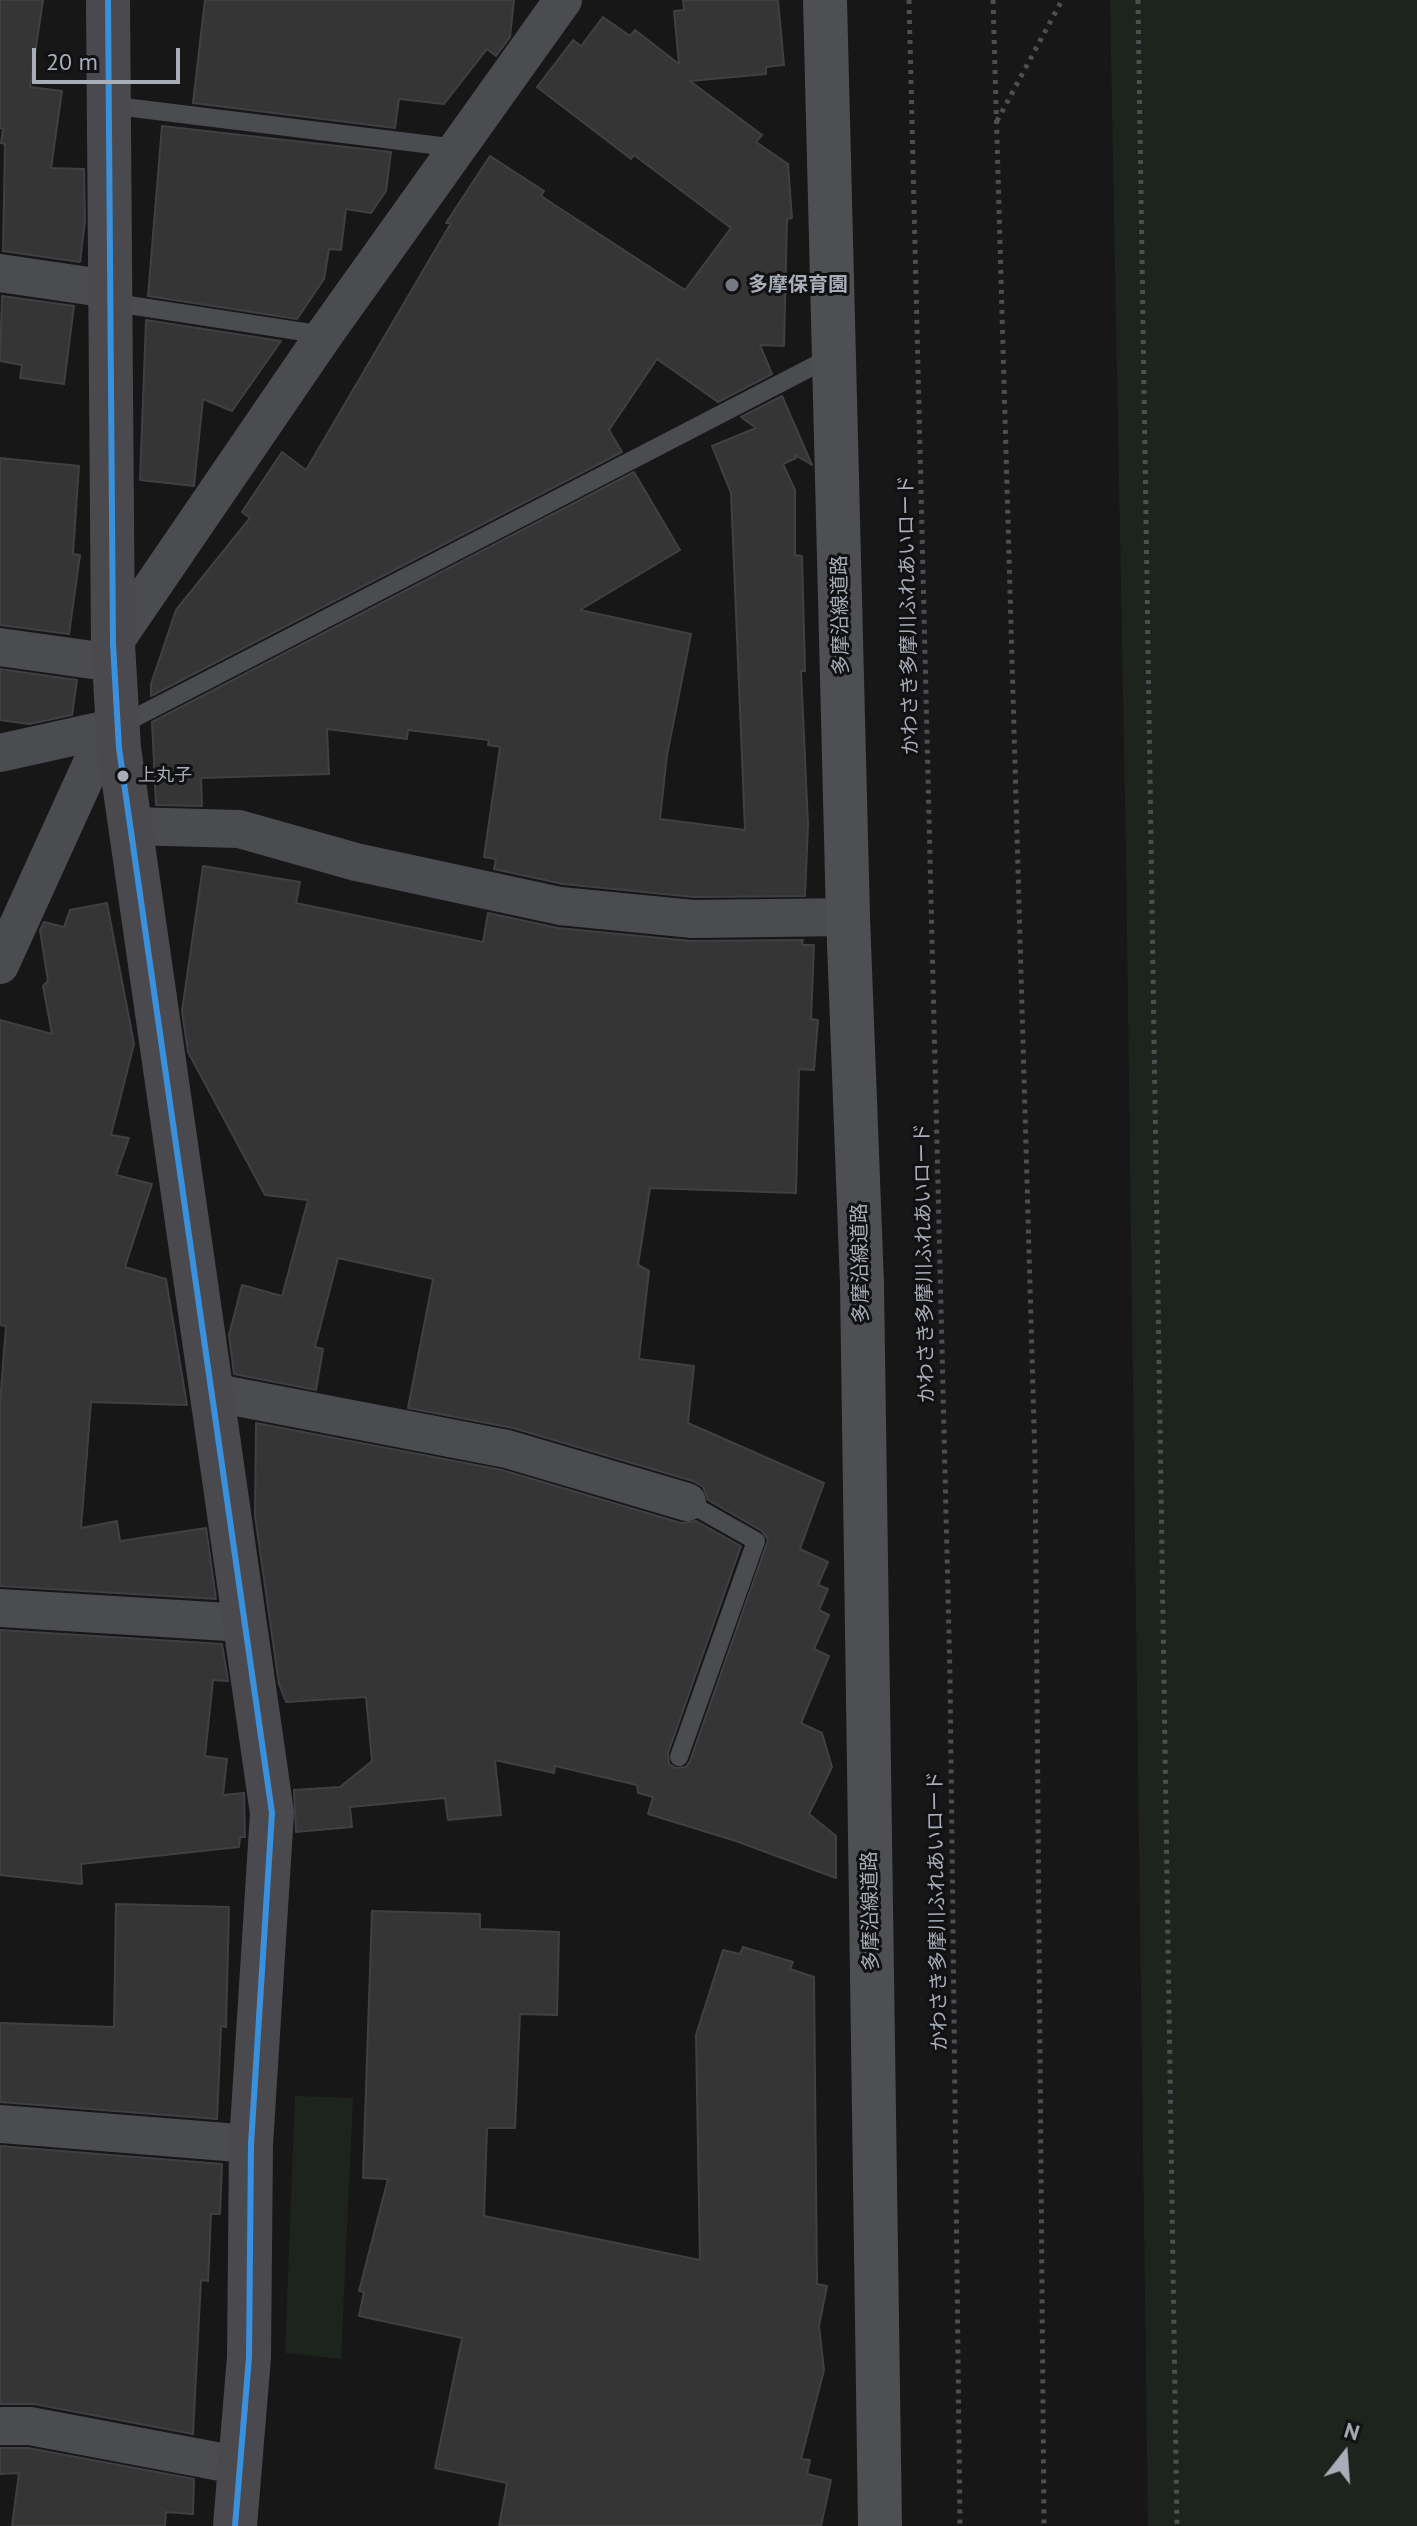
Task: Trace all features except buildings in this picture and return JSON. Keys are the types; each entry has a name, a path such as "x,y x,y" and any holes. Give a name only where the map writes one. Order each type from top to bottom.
{"main road":[{"name":"多摩沿線道路","path":"825,0 848,917 862,1284 880,2526"}],"street":[{"path":"108,0 109,296 117,727 272,1813 251,2144 249,2357 235,2526"},
{"path":"114,654 324,335 563,0"},
{"path":"0,273 109,296"},
{"path":"0,647 114,654"},
{"path":"0,753 117,727"},
{"path":"0,965 91,765 117,727"},
{"path":"130,826 239,829 356,862 560,906 693,919 848,917"},
{"path":"211,1392 507,1449 687,1502"},
{"path":"0,1608 244,1623"},
{"path":"0,2124 251,2144"},
{"path":"0,2426 30,2426 242,2466"}],"lane":[{"path":"108,105 457,148"},
{"path":"109,296 324,335"},
{"path":"117,727 834,356"},
{"path":"679,1757 756,1541 687,1502"}],"path":[{"name":"かわさき多摩川ふれあいロード","path":"909,0 950,1676 960,2526"},
{"path":"993,0 1035,1459 1044,2526"},
{"path":"996,122 1062,0"},
{"path":"1138,0 1177,2526"}],"shaded area":[{"path":"1110,0 1417,0 1417,2526 1148,2526 1126,854"},
{"path":"295,2096 353,2098 341,2359 285,2353"}],"transit line":[{"path":"108,0 113,644 119,748 272,1813 251,2144 249,2357 235,2526"}],"place":[{"name":"多摩保育園","path":"732,285"},
{"name":"上丸子","path":"123,776"}]}
